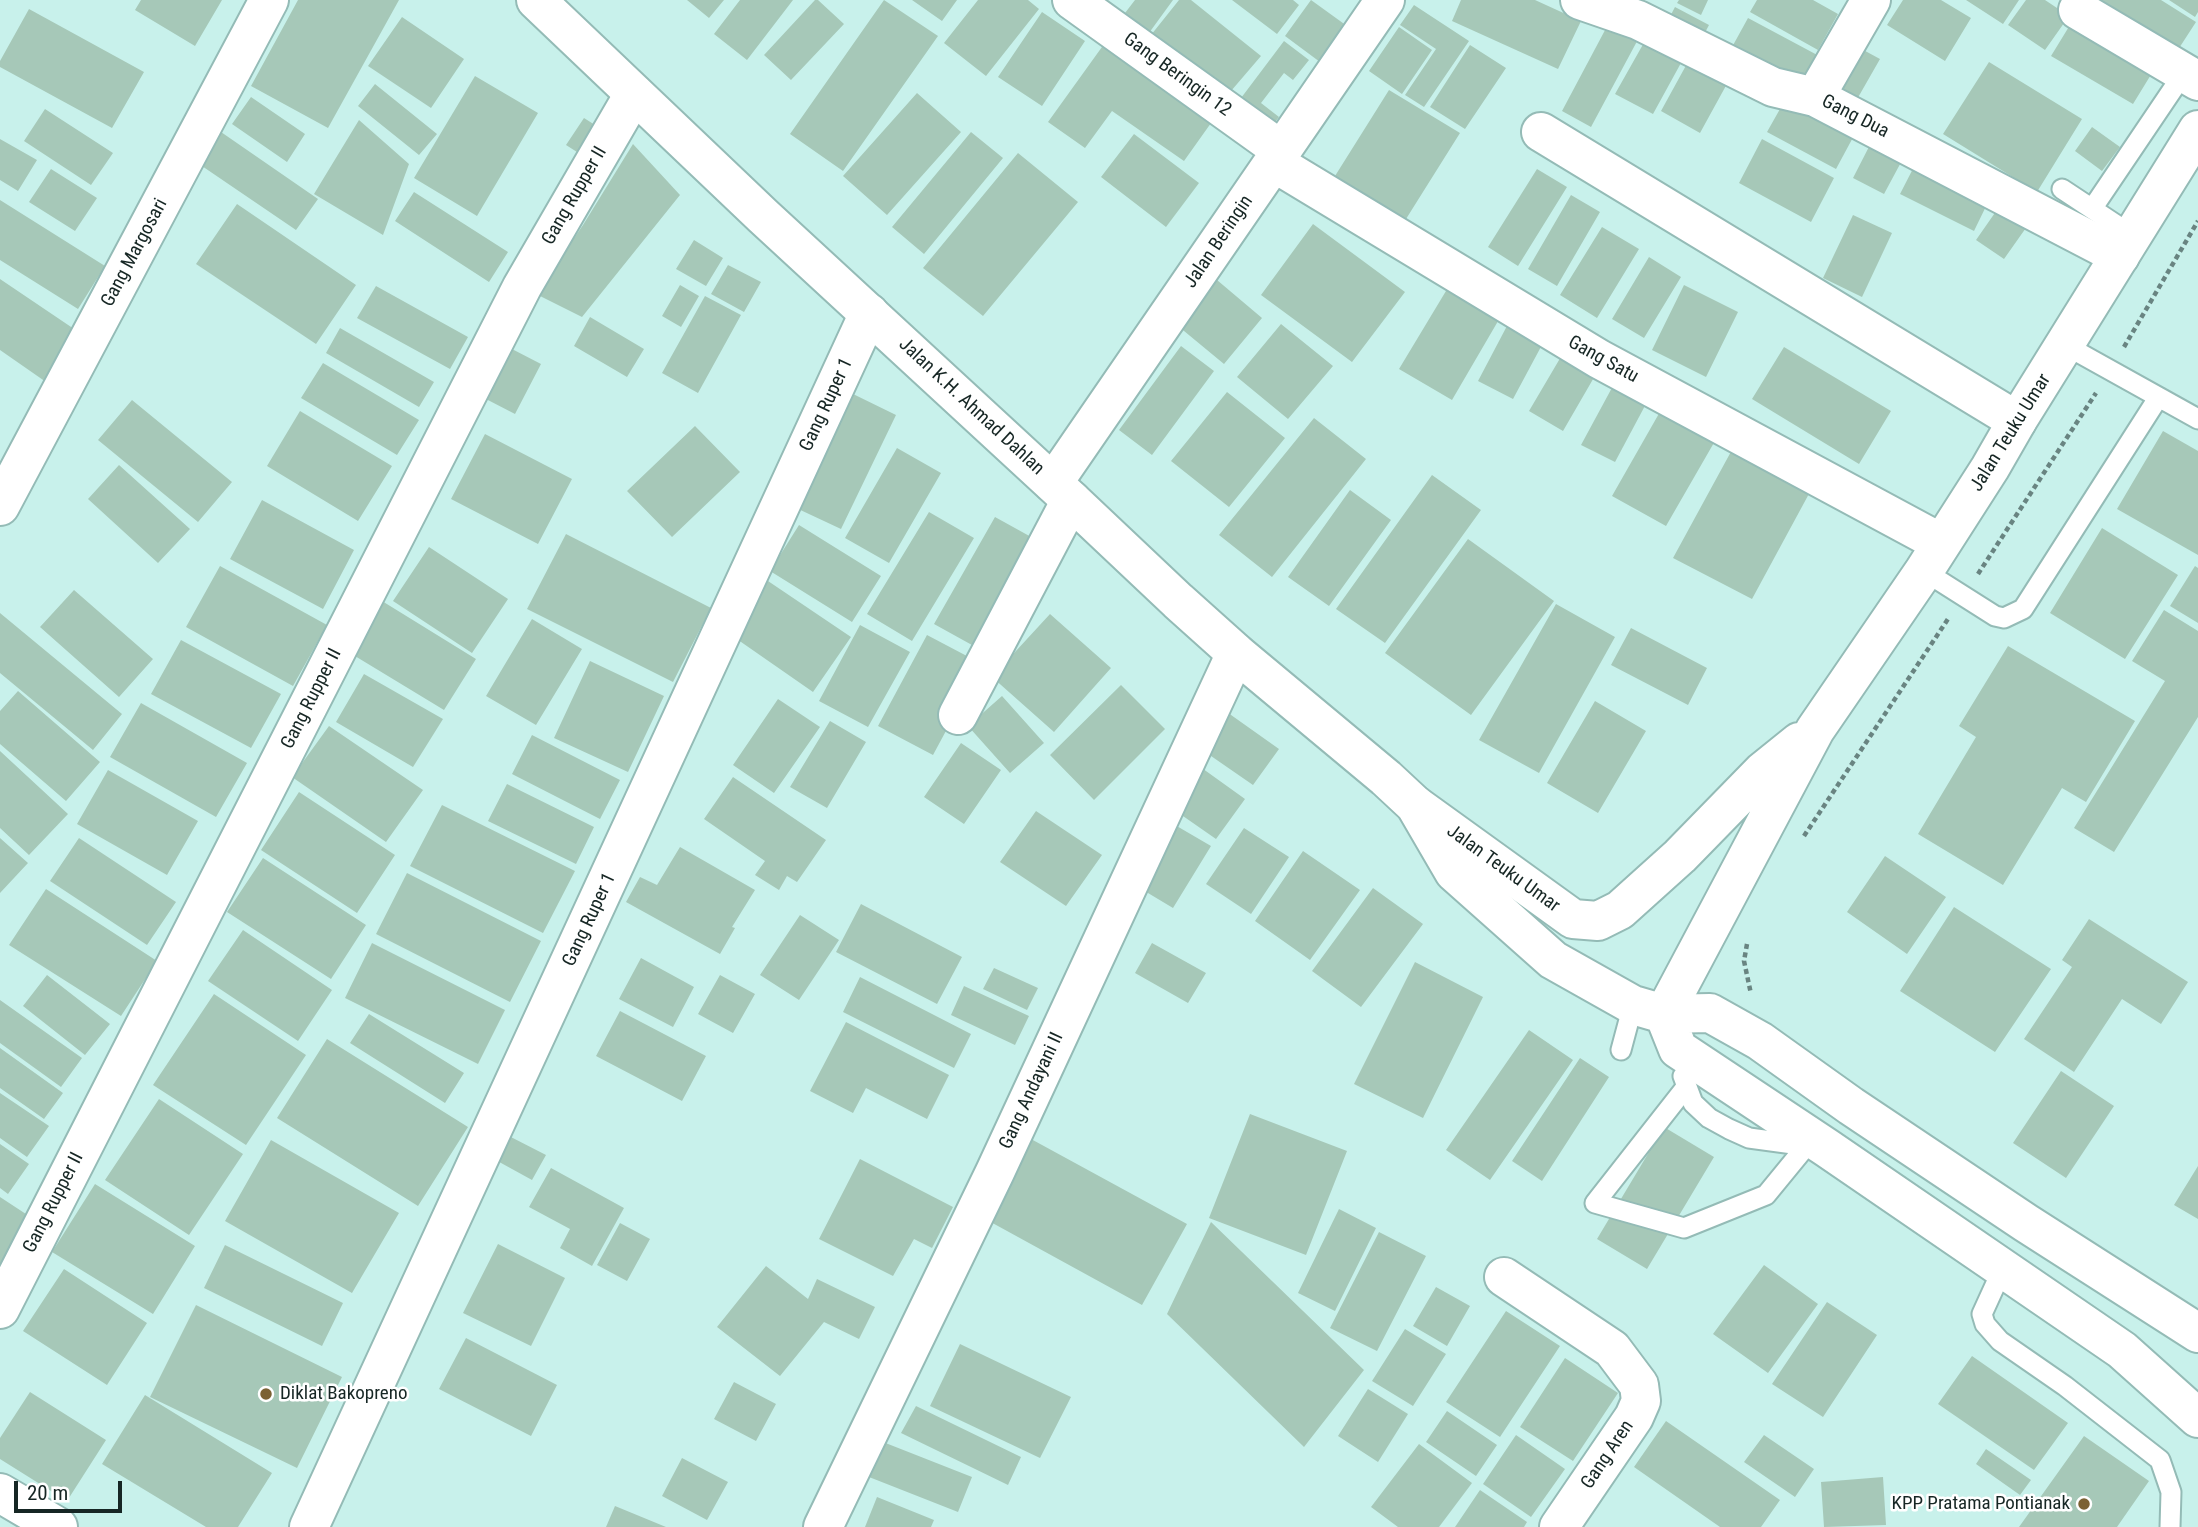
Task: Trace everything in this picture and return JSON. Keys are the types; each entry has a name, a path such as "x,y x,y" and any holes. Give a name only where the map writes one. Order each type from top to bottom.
{"street":[{"name":"Gang Margosari","path":"0,506 269,0"},
{"name":"Jalan K.H. Ahmad Dahlan","path":"536,0 1236,653 1343,740 1415,805"},
{"name":"Gang Beringin 12","path":"1072,0 1277,156"},
{"name":"Jalan Beringin","path":"958,715 1062,492 1277,156 1385,0"},
{"name":"Gang Dua","path":"1580,0 1638,20 1773,87 1815,97 2127,246"},
{"path":"1815,97 1871,0"},
{"path":"2078,10 2187,83"},
{"name":"Gang Rupper II","path":"0,1309 522,287 634,94"},
{"name":"Jalan Teuku Umar","path":"1648,1010 1815,730 1990,468 2198,130"},
{"path":"1541,132 2017,421"},
{"name":"Gang Satu","path":"1277,156 1599,359 1933,557"},
{"name":"Gang Ruper 1","path":"309,1527 869,313"},
{"name":"Gang Andayani II","path":"823,1527 1001,1159 1236,653"},
{"name":"Jalan Teuku Umar","path":"1415,805 1573,919 1598,921 1620,911 1680,856 1763,771 1815,730"},
{"path":"1415,805 1454,873 1553,960 1648,1010 1678,1049 1817,1147 2003,1268 2122,1350 2198,1418"},
{"path":"1648,1010 1710,1013 1760,1041 2026,1223 2198,1332"},
{"name":"Gang Aren","path":"1504,1277 1612,1349 1639,1385 1641,1401 1634,1417 1559,1527"},
{"path":"0,1493 58,1527"}],"lane":[{"path":"2146,67 2187,83 2198,101"},
{"path":"2092,209 2187,83"},
{"path":"2062,189 2092,209 2127,246"},
{"path":"2065,345 2198,419"},
{"path":"1933,557 1964,596 1995,616 2004,618 2023,609 2158,398"},
{"path":"1621,1049 1648,1010"},
{"path":"1678,1049 1686,1087 1693,1103 1709,1118 1749,1138 1817,1147"},
{"path":"1686,1087 1595,1203 1684,1228 1766,1195 1817,1147"},
{"path":"2003,1268 1982,1314 1984,1324 2000,1341 2065,1386 2160,1460 2171,1492 2170,1527"}],"path":[{"path":"1804,837 2110,372 2198,221"},
{"path":"1747,939 1744,961 1752,998"}],"building":[{"path":"141,0 222,0 195,46 135,10"},
{"path":"298,0 399,0 328,128 251,86"},
{"path":"687,0 724,0 709,18"},
{"path":"740,0 793,0 747,60 714,34"},
{"path":"815,0 844,24 791,80 764,55"},
{"path":"884,0 938,36 843,171 790,134"},
{"path":"912,0 957,0 942,21"},
{"path":"978,0 1028,0 1039,9 986,76 944,43"},
{"path":"1135,0 1173,0 1141,44 1115,26"},
{"path":"1179,0 1191,0 1261,56 1225,98 1151,35"},
{"path":"1232,0 1293,0 1299,5 1277,34"},
{"path":"1311,0 1347,26 1320,62 1285,36"},
{"path":"1461,0 1535,0 1581,21 1558,69 1452,21"},
{"path":"1679,0 1708,0 1701,15 1677,3"},
{"path":"1757,0 1813,0 1838,14 1818,50 1750,12"},
{"path":"1903,0 1941,0 1971,18 1945,61 1887,25"},
{"path":"1966,0 2019,0 2003,24"},
{"path":"2026,0 2045,0 2069,16 2045,50 2008,25"},
{"path":"2100,0 2161,0 2196,22 2172,59 2094,9"},
{"path":"2169,0 2198,0 2198,12 2195,17"},
{"path":"1414,5 1469,41 1424,107 1405,95 1436,49 1400,25"},
{"path":"1675,7 1709,25 1699,44 1665,26"},
{"path":"29,9 144,72 112,128 0,67 0,61"},
{"path":"1042,12 1085,41 1042,106 998,77"},
{"path":"402,17 464,59 431,108 368,66"},
{"path":"1612,17 1642,32 1591,127 1562,111"},
{"path":"1748,18 1821,57 1809,81 1726,58"},
{"path":"2070,25 2152,73 2133,104 2051,56"},
{"path":"1399,27 1432,50 1402,94 1369,71"},
{"path":"1650,32 1687,52 1653,114 1615,94"},
{"path":"1107,40 1216,116 1184,161 1112,111 1085,148 1048,122"},
{"path":"1284,41 1309,60 1293,80 1284,73 1261,103 1279,117 1265,135 1232,110"},
{"path":"1470,45 1506,68 1465,129 1430,107"},
{"path":"1856,46 1880,59 1856,101 1832,87"},
{"path":"1689,60 1728,82 1700,133 1661,111"},
{"path":"1989,62 2082,119 2037,192 1943,134"},
{"path":"475,76 538,113 477,216 414,178"},
{"path":"375,84 437,134 419,155 358,106"},
{"path":"1389,90 1460,133 1406,219 1335,176"},
{"path":"917,93 961,132 887,215 843,176"},
{"path":"1789,93 1857,130 1836,169 1767,132"},
{"path":"251,97 305,134 287,162 232,124"},
{"path":"45,109 113,153 91,185 24,141"},
{"path":"584,118 606,132 588,159 566,145"},
{"path":"359,120 409,164 383,235 314,194"},
{"path":"2092,127 2120,147 2102,171 2075,151"},
{"path":"221,132 318,199 296,230 199,164"},
{"path":"971,132 1003,158 924,254 892,227"},
{"path":"1134,134 1199,183 1166,227 1101,177"},
{"path":"1874,137 1906,153 1884,194 1853,178"},
{"path":"0,139 37,160 18,191 0,180"},
{"path":"1762,139 1834,178 1811,222 1739,183"},
{"path":"633,144 680,195 582,317 536,294"},
{"path":"1018,153 1078,202 983,316 923,268"},
{"path":"1919,157 1992,194 1974,231 1900,194"},
{"path":"51,169 97,198 75,231 29,202"},
{"path":"1537,169 1567,187 1518,266 1488,247"},
{"path":"414,192 508,252 489,282 395,221"},
{"path":"1571,195 1600,212 1557,286 1528,269"},
{"path":"0,200 105,266 78,309 0,260"},
{"path":"237,204 356,285 316,344 196,264"},
{"path":"1999,207 2028,225 2004,259 1976,240"},
{"path":"1853,215 1892,233 1862,297 1823,278"},
{"path":"1313,224 1405,292 1352,362 1261,295"},
{"path":"1602,227 1639,249 1597,318 1560,295"},
{"path":"694,240 723,258 706,286 676,269"},
{"path":"1649,257 1681,277 1644,338 1612,319"},
{"path":"728,265 761,282 744,312 711,294"},
{"path":"0,279 80,333 46,382 0,350"},
{"path":"1217,280 1262,318 1224,364 1178,326"},
{"path":"680,285 699,296 681,327 662,316"},
{"path":"1684,285 1738,312 1706,377 1652,350"},
{"path":"376,286 468,337 450,369 357,318"},
{"path":"1449,286 1501,316 1452,400 1399,369"},
{"path":"705,296 741,315 698,393 662,373"},
{"path":"590,317 644,349 627,377 574,346"},
{"path":"1281,324 1333,366 1288,419 1237,377"},
{"path":"1508,324 1543,343 1513,399 1478,381"},
{"path":"340,328 434,382 419,407 326,353"},
{"path":"1181,346 1214,371 1152,455 1119,430"},
{"path":"1784,347 1891,411 1859,464 1752,399"},
{"path":"510,348 541,364 515,414 484,398"},
{"path":"1562,355 1596,374 1563,431 1529,411"},
{"path":"323,363 419,420 397,455 301,398"},
{"path":"1614,384 1647,402 1615,462 1581,445"},
{"path":"1227,392 1285,438 1229,507 1171,461"},
{"path":"851,393 896,415 841,529 794,507"},
{"path":"132,400 232,482 198,522 98,440"},
{"path":"1665,403 1719,434 1666,526 1612,496"},
{"path":"300,411 392,466 358,521 267,466"},
{"path":"1314,418 1366,459 1272,577 1219,535"},
{"path":"695,426 740,472 672,537 627,491"},
{"path":"2163,431 2198,451 2198,555 2117,509"},
{"path":"485,434 572,479 538,544 451,499"},
{"path":"1739,437 1817,479 1752,599 1673,558"},
{"path":"897,448 941,473 889,563 845,538"},
{"path":"119,465 190,529 158,563 88,499"},
{"path":"1432,475 1481,510 1385,643 1336,609"},
{"path":"1350,490 1391,520 1329,606 1288,577"},
{"path":"262,500 354,550 323,609 230,559"},
{"path":"929,512 974,538 912,641 867,614"},
{"path":"995,517 1042,543 981,650 934,624"},
{"path":"799,525 881,576 852,622 770,571"},
{"path":"2102,528 2178,575 2125,659 2050,613"},
{"path":"566,534 711,608 673,682 527,609"},
{"path":"1468,539 1554,601 1471,715 1385,653"},
{"path":"429,547 508,599 472,653 393,601"},
{"path":"220,566 327,625 293,686 186,627"},
{"path":"2195,566 2198,568 2198,623 2170,606"},
{"path":"768,581 851,637 813,692 731,635"},
{"path":"74,590 153,659 119,697 40,627"},
{"path":"382,601 476,659 444,710 350,653"},
{"path":"1556,604 1615,637 1539,773 1479,740"},
{"path":"2164,610 2198,631 2198,717 2114,852 2074,828 2165,681 2132,661"},
{"path":"0,613 122,714 93,750 0,673"},
{"path":"1050,614 1111,668 1054,732 992,677"},
{"path":"532,619 582,649 536,725 486,696"},
{"path":"860,625 910,652 868,727 819,701"},
{"path":"1631,628 1707,668 1688,705 1611,665"},
{"path":"927,635 982,664 933,755 878,726"},
{"path":"181,640 281,694 251,748 151,694"},
{"path":"2008,646 2135,721 2086,802 2062,788 2003,885 1918,834 1976,737 1959,726"},
{"path":"590,661 664,696 628,772 554,738"},
{"path":"364,674 443,719 413,767 336,722"},
{"path":"1121,685 1165,729 1094,800 1050,755"},
{"path":"18,691 100,762 66,801 0,744 0,711"},
{"path":"1002,696 1044,743 1010,773 968,726"},
{"path":"778,699 820,727 774,793 733,765"},
{"path":"1595,701 1646,731 1598,813 1547,783"},
{"path":"141,703 247,763 216,817 110,757"},
{"path":"1224,710 1279,749 1253,785 1198,747"},
{"path":"830,721 866,742 827,808 790,787"},
{"path":"329,726 423,790 386,842 292,777"},
{"path":"532,735 620,780 600,819 512,774"},
{"path":"961,743 1001,770 964,824 924,797"},
{"path":"0,751 68,814 29,855 0,828"},
{"path":"1199,766 1245,799 1216,839 1170,807"},
{"path":"108,770 198,821 167,875 77,824"},
{"path":"733,777 826,840 797,882 787,876 779,890 755,875 765,861 704,819"},
{"path":"507,784 594,827 576,864 488,821"},
{"path":"299,792 395,855 357,913 261,850"},
{"path":"442,805 575,871 543,933 410,866"},
{"path":"1036,811 1102,855 1066,906 1000,862"},
{"path":"1175,825 1211,846 1173,908 1138,887"},
{"path":"1244,828 1289,857 1251,914 1206,884"},
{"path":"0,838 28,863 0,893"},
{"path":"79,838 176,902 147,945 50,881"},
{"path":"680,847 755,890 732,927 735,928 720,954 626,902 640,877 657,885"},
{"path":"1303,851 1360,890 1310,960 1255,921"},
{"path":"1885,856 1946,897 1907,954 1847,912"},
{"path":"263,858 366,925 331,979 227,912"},
{"path":"407,873 541,941 510,1002 376,934"},
{"path":"1373,888 1423,924 1361,1007 1312,971"},
{"path":"46,889 157,961 121,1016 9,945"},
{"path":"861,904 962,957 937,1004 836,952"},
{"path":"1954,907 2051,969 1995,1052 1900,991"},
{"path":"800,915 839,940 799,1000 760,975"},
{"path":"2089,919 2188,982 2161,1024 2122,999 2074,1072 2024,1039 2072,967 2062,960"},
{"path":"243,930 332,990 298,1041 208,981"},
{"path":"372,943 505,1010 478,1064 345,998"},
{"path":"1152,943 1206,973 1188,1003 1135,973"},
{"path":"641,958 694,987 673,1027 619,999"},
{"path":"1415,962 1483,997 1423,1118 1354,1084"},
{"path":"994,968 1038,988 1027,1010 983,989"},
{"path":"47,975 110,1024 85,1055 23,1006"},
{"path":"720,975 755,994 733,1033 698,1014"},
{"path":"860,977 971,1034 954,1068 843,1012"},
{"path":"964,986 1029,1016 1015,1045 951,1015"},
{"path":"214,994 306,1055 246,1145 153,1085"},
{"path":"0,1000 82,1058 61,1087 0,1043"},
{"path":"620,1011 706,1056 682,1101 596,1056"},
{"path":"369,1014 464,1073 445,1103 350,1043"},
{"path":"846,1022 949,1075 927,1119 866,1088 853,1113 810,1091"},
{"path":"1529,1030 1573,1060 1490,1180 1446,1150"},
{"path":"327,1039 468,1127 418,1206 277,1118"},
{"path":"0,1048 63,1093 44,1119 0,1088"},
{"path":"1580,1058 1609,1077 1542,1181 1512,1161"},
{"path":"2061,1071 2114,1106 2066,1178 2013,1143"},
{"path":"0,1093 49,1126 27,1157 0,1138"},
{"path":"159,1099 243,1154 189,1235 105,1180"},
{"path":"1250,1114 1347,1151 1306,1255 1209,1218"},
{"path":"1664,1127 1714,1157 1647,1269 1597,1239"},
{"path":"505,1134 546,1155 532,1180 492,1158"},
{"path":"1031,1139 1187,1224 1142,1305 987,1220"},
{"path":"271,1140 399,1213 352,1293 225,1221"},
{"path":"0,1144 29,1164 8,1194 0,1188"},
{"path":"860,1159 953,1207 932,1248 914,1239 893,1276 819,1239"},
{"path":"2198,1166 2198,1219 2174,1205"},
{"path":"551,1168 624,1208 592,1266 560,1248 570,1229 529,1207"},
{"path":"95,1184 195,1246 153,1314 52,1252"},
{"path":"0,1197 32,1218 0,1266"},
{"path":"1339,1209 1376,1228 1335,1311 1298,1293"},
{"path":"1211,1222 1364,1370 1304,1447 1167,1314"},
{"path":"620,1223 650,1239 627,1281 597,1265"},
{"path":"1379,1232 1426,1256 1377,1351 1330,1328"},
{"path":"498,1244 565,1278 531,1346 463,1313"},
{"path":"225,1245 343,1303 322,1346 204,1288"},
{"path":"1764,1265 1818,1304 1768,1373 1713,1334"},
{"path":"766,1266 808,1299 817,1279 875,1307 859,1339 824,1322 780,1376 717,1327"},
{"path":"64,1269 147,1323 107,1385 23,1331"},
{"path":"1436,1287 1470,1306 1447,1346 1413,1326"},
{"path":"1827,1302 1877,1335 1823,1417 1772,1384"},
{"path":"196,1305 342,1377 297,1468 150,1397"},
{"path":"1506,1311 1560,1346 1500,1437 1446,1402"},
{"path":"1405,1329 1446,1354 1413,1406 1372,1381"},
{"path":"466,1338 557,1385 531,1436 439,1389"},
{"path":"960,1344 1071,1397 1040,1458 930,1406"},
{"path":"1972,1356 2068,1423 2034,1470 1938,1404"},
{"path":"1565,1358 1618,1393 1573,1461 1520,1427"},
{"path":"734,1382 776,1404 756,1441 714,1419"},
{"path":"1368,1389 1408,1414 1378,1462 1338,1436"},
{"path":"30,1392 106,1440 67,1501 0,1459 0,1438"},
{"path":"145,1395 272,1473 238,1527 206,1527 102,1464"},
{"path":"916,1406 1021,1457 1008,1485 901,1433"},
{"path":"1447,1411 1497,1445 1476,1476 1426,1442"},
{"path":"1666,1421 1780,1500 1761,1527 1720,1527 1634,1467"},
{"path":"1516,1435 1565,1469 1531,1517 1483,1484"},
{"path":"1764,1435 1814,1469 1795,1497 1744,1462"},
{"name":"KPP Pratama Pontianak","path":"2084,1436 2149,1481 2117,1527 2019,1527"},
{"path":"883,1442 972,1477 958,1512 869,1477"},
{"path":"1419,1444 1472,1483 1439,1527 1398,1527 1371,1507"},
{"path":"1986,1449 2031,1480 2020,1495 1976,1464"},
{"path":"682,1458 728,1482 707,1520 662,1496"},
{"path":"1883,1477 1886,1525 1824,1527 1821,1482"},
{"path":"1480,1490 1527,1522 1524,1527 1455,1527"},
{"path":"877,1497 934,1520 931,1527 865,1527"},
{"path":"615,1506 666,1527 606,1527"}],"place":[{"name":"Diklat Bakopreno","path":"266,1394"},
{"name":"KPP Pratama Pontianak","path":"2084,1504"}]}
